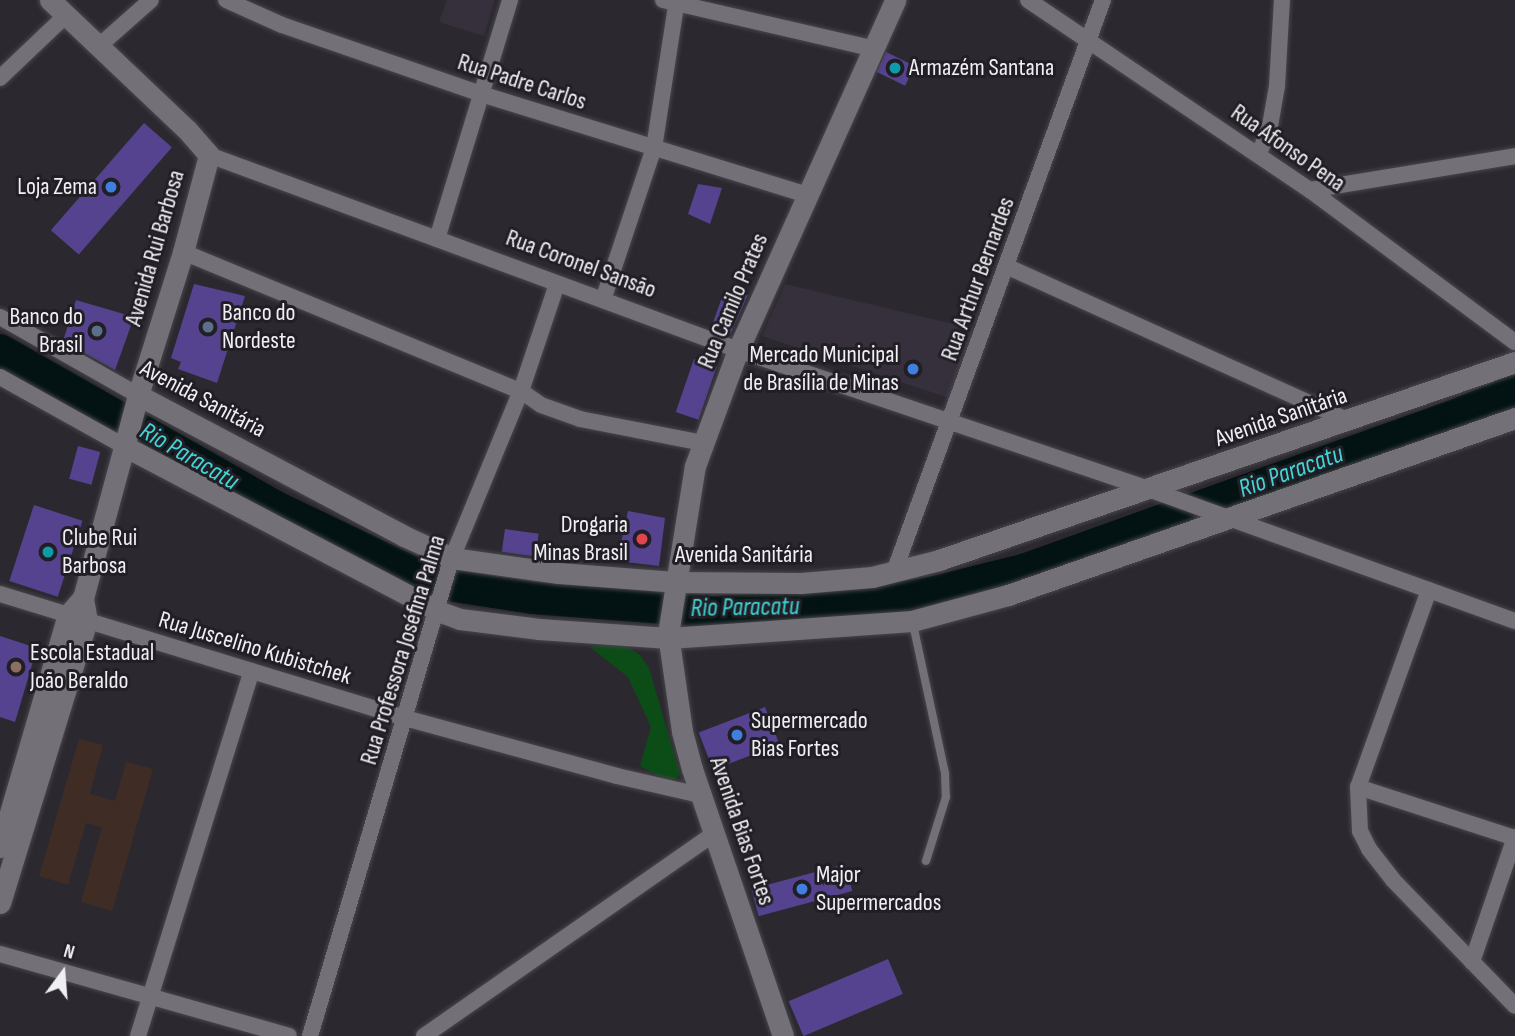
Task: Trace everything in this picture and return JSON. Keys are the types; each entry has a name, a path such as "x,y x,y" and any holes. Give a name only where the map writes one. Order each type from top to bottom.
{"street":[{"name":"Rua Coronel Sansão","path":"50,0 209,155 738,350 1147,489 1515,621"},
{"path":"99,46 151,0"},
{"name":"Rua Padre Carlos","path":"226,0 282,26 481,94 808,195"},
{"path":"437,239 510,0"},
{"name":"Rua Camilo Prates","path":"668,636 688,495 704,443 738,350 895,0"},
{"name":"Rua Afonso Pena","path":"1028,0 1259,154 1515,342"},
{"name":"Rua Arthur Bernardes","path":"894,572 1103,0"},
{"path":"1259,154 1270,126 1277,86 1282,0"},
{"path":"603,300 654,148 672,1 875,49"},
{"path":"0,78 65,16"},
{"name":"Avenida Rui Barbosa","path":"0,902 136,405 209,155"},
{"path":"1310,190 1515,156"},
{"path":"183,251 521,391 541,405 580,419 704,443"},
{"path":"1006,266 1350,421"},
{"name":"Rua Professora Joséfina Palma","path":"310,1036 451,563 521,391 557,284"},
{"name":"Avenida Sanitária","path":"0,317 136,405 404,536 451,563 675,587 844,581 894,572 1350,421 1515,362"},
{"path":"0,377 460,619 492,624 668,636 912,621 1008,595 1515,418"},
{"path":"1429,590 1358,787 1360,831 1369,849 1393,880 1515,1006"},
{"name":"Rua Juscelino Kubistchek","path":"0,594 405,718 701,796"},
{"name":"Avenida Rui Barbosa","path":"0,847 77,618"},
{"name":"Avenida Bias Fortes","path":"668,636 682,731 701,796 783,1036"},
{"path":"138,1036 252,671"},
{"path":"1358,787 1515,838 1472,962"},
{"path":"425,1036 715,833"},
{"path":"0,954 289,1036"}],"lane":[{"path":"912,621 945,773 946,797 926,861"}],"shaded area":[{"path":"447,0 495,0 484,36 439,22"},
{"name":"Mercado Municipal de Brasília de Minas","path":"785,284 974,329 958,401 762,336"},
{"path":"79,739 103,745 90,794 115,801 126,762 153,769 112,911 81,902 102,827 86,823 68,885 39,876"}],"green space":[{"path":"621,643 640,655 649,668 680,774 671,783 640,766 651,727 628,677 590,647"}],"building":[{"name":"Armazém Santana","path":"886,52 915,66 905,86 876,72"},
{"name":"Loja Zema","path":"144,123 172,147 79,254 51,230"},
{"path":"698,184 722,188 710,224 688,214"},
{"name":"Banco do Nordeste","path":"194,284 245,296 217,383 178,369 181,362 171,358"},
{"path":"725,289 748,295 730,335 711,328"},
{"name":"Banco do Brasil","path":"76,300 134,317 115,370 63,341"},
{"path":"694,359 717,367 698,420 676,412"},
{"path":"78,446 100,452 91,485 69,479"},
{"name":"Clube Rui Barbosa","path":"34,505 83,521 58,597 9,581"},
{"name":"Drogaria Minas Brasil","path":"628,511 665,518 659,566 617,561"},
{"path":"505,529 539,534 535,557 502,552"},
{"name":"Escola Estadual João Beraldo","path":"0,636 37,648 15,722 0,717"},
{"name":"Supermercado Bias Fortes","path":"765,707 779,744 713,770 699,732"},
{"name":"Major Supermercados","path":"845,864 852,891 759,916 751,889"},
{"path":"888,959 903,994 804,1036 789,1001"}],"waterway":[{"name":"Rio Paracatu","path":"0,350 276,507 435,583 532,598 715,612 839,606 930,593 1023,570 1458,414 1515,391"}],"place":[{"name":"Armazém Santana","path":"895,68"},
{"name":"Loja Zema","path":"111,187"},
{"name":"Banco do Nordeste","path":"208,327"},
{"name":"Banco do Brasil","path":"97,331"},
{"name":"Mercado Municipal de Brasília de Minas","path":"913,369"},
{"name":"Drogaria Minas Brasil","path":"642,539"},
{"name":"Clube Rui Barbosa","path":"48,552"},
{"name":"Escola Estadual João Beraldo","path":"16,667"},
{"name":"Supermercado Bias Fortes","path":"737,735"},
{"name":"Major Supermercados","path":"802,889"}]}
